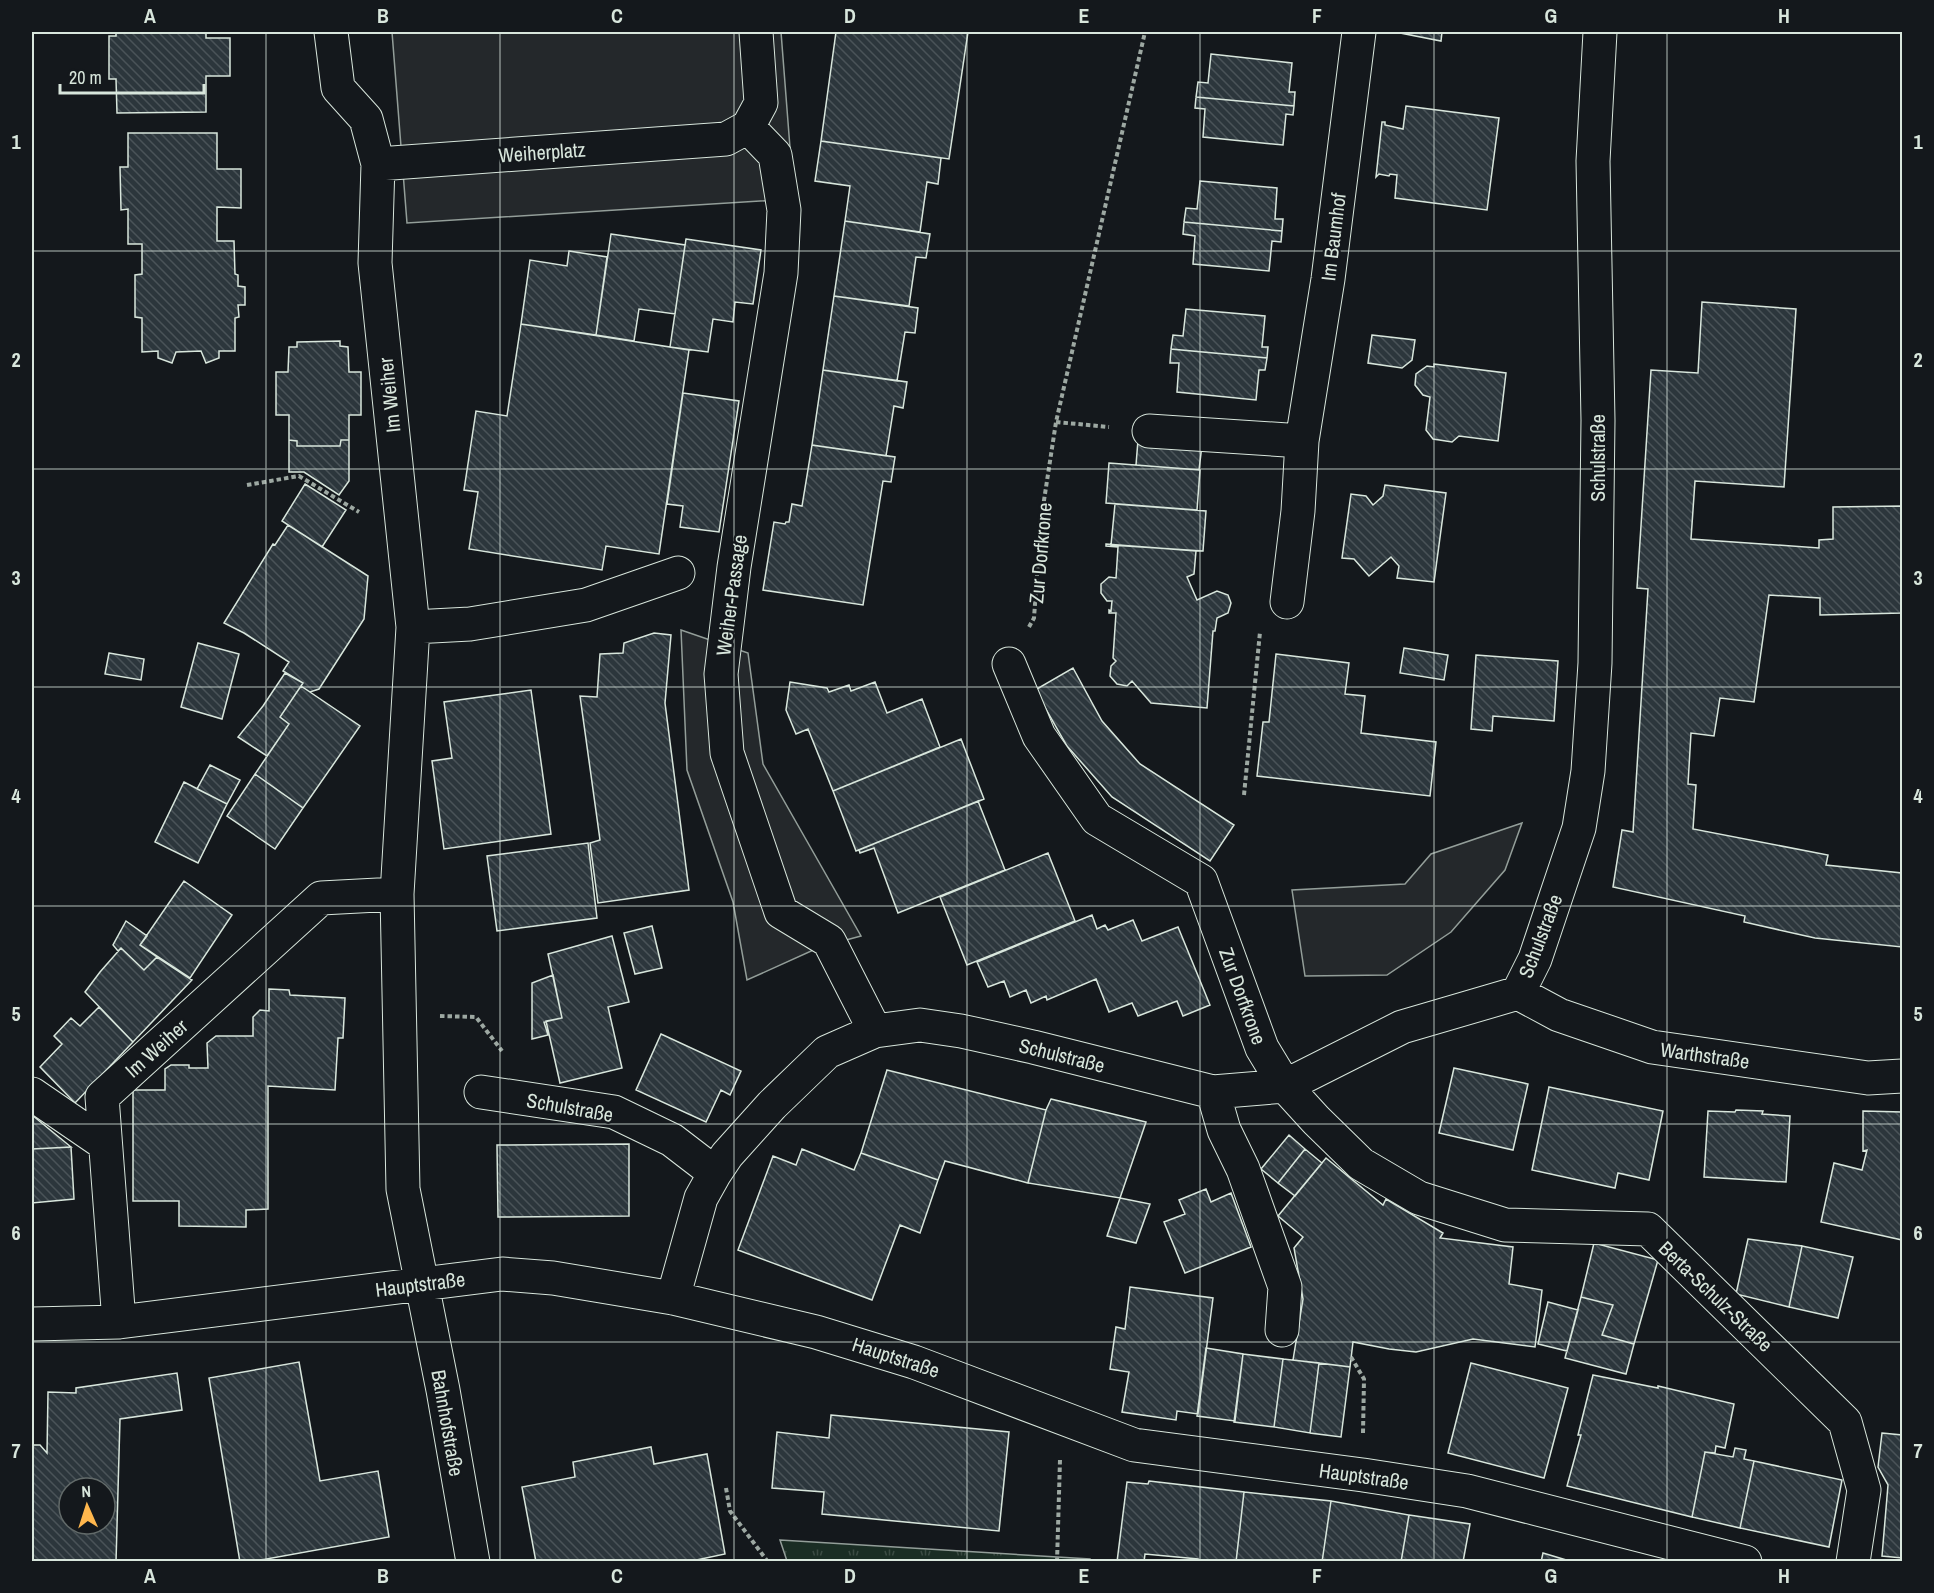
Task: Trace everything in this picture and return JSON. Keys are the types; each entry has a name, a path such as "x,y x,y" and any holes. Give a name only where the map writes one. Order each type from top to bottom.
{"street":[{"path":"331,32 338,88 366,119 378,164"},
{"path":"748,127 761,103 756,32"},
{"name":"Im Baumhof","path":"1287,602 1298,511 1302,441 1329,279 1359,32"},
{"name":"Schulstraße","path":"673,1298 701,1198 728,1155 772,1105 827,1052 875,1031 920,1025 961,1031 1213,1092 1285,1086 1402,1027 1518,993 1535,959 1579,828 1588,771 1595,663 1598,420 1593,161 1599,32"},
{"name":"Weiherplatz","path":"378,164 726,139 748,127"},
{"name":"Weiher-Passage","path":"748,127 775,155 784,210 780,285 734,567 721,674 727,753 781,912 829,940 875,1031"},
{"name":"Im Weiher","path":"378,164 375,263 412,627 397,894 403,1190 423,1284"},
{"path":"1149,431 1302,441"},
{"path":"412,627 470,624 586,605 678,573"},
{"name":"Zur Dorfkrone","path":"1009,664 1039,736 1097,819 1201,881 1262,1048 1285,1086"},
{"name":"Im Weiher","path":"119,1322 102,1097 321,898 397,894"},
{"name":"Warthstraße","path":"1518,993 1559,1015 1652,1047 1868,1078 1902,1076"},
{"name":"Berta-Schulz-Straße","path":"1285,1086 1361,1164 1419,1198 1505,1225 1648,1229 1845,1422 1864,1490 1852,1562"},
{"name":"Schulstraße","path":"481,1092 614,1112 672,1140 715,1173"},
{"path":"1213,1092 1224,1130 1243,1169 1285,1287 1282,1330"},
{"path":"32,1094 105,1144"},
{"name":"Hauptstraße","path":"32,1324 119,1322 502,1274 553,1278 673,1298 816,1332 914,1362 1134,1445 1467,1491 1745,1562"},
{"name":"Bahnhofstraße","path":"423,1284 473,1562"}],"path":[{"name":"Zur Dorfkrone","path":"1009,664 1034,618 1041,520 1056,422 1145,32"},
{"path":"1056,422 1149,431"},
{"path":"247,485 299,476 355,511 402,528"},
{"path":"1244,795 1260,632 1287,602"},
{"path":"463,1016 476,1017"},
{"path":"1351,1357 1364,1379 1363,1475"},
{"path":"1057,1562 1061,1418"},
{"path":"726,1488 730,1511 768,1562"}],"green space":[{"path":"780,1540 1090,1559 1090,1561 787,1561"}],"shaded area":[{"path":"392,32 781,32 794,199 407,223"},
{"path":"681,630 748,653 763,764 861,936 820,947 747,980 733,902 687,770"},
{"path":"1522,823 1505,870 1451,932 1387,975 1305,976 1292,890 1405,884 1431,854"}],"building":[{"path":"116,32 206,32 206,38 230,38 230,76 206,76 206,112 117,113 116,79 109,79 109,36 116,36"},
{"path":"836,32 968,32 949,159 821,141"},
{"path":"1395,32 1442,32 1441,41"},
{"path":"1211,54 1292,63 1289,92 1295,92 1294,106 1196,97 1198,82 1208,83"},
{"path":"1196,97 1294,106 1293,115 1286,114 1283,145 1203,137 1205,109 1195,108"},
{"path":"1406,106 1499,118 1487,210 1395,198 1397,175 1379,174 1376,177 1382,122 1385,122 1385,125 1403,129"},
{"path":"128,133 217,133 217,169 241,169 241,208 217,207 217,241 234,241 235,274 238,275 238,286 245,287 245,305 238,305 239,317 235,318 235,351 219,351 219,358 206,363 201,351 176,352 172,363 158,358 158,351 142,352 142,318 135,317 135,275 142,274 142,244 128,244 128,209 121,210 120,167 128,167"},
{"path":"821,141 941,158 938,184 927,182 920,232 845,221 850,186 815,181"},
{"path":"1200,181 1277,188 1275,219 1283,219 1282,231 1184,222 1186,208 1197,209"},
{"path":"845,221 930,234 926,258 916,257 909,306 834,296"},
{"path":"1184,222 1282,231 1281,242 1272,241 1269,271 1193,264 1195,236 1183,234"},
{"path":"611,234 685,245 675,314 639,309 634,341 596,335"},
{"path":"686,239 761,250 753,304 735,302 733,322 713,319 708,352 670,347"},
{"path":"569,251 607,257 596,335 521,324 530,260 567,266"},
{"path":"834,296 918,308 915,333 905,332 897,381 823,370"},
{"path":"1702,302 1796,309 1784,487 1695,481 1691,539 1819,548 1819,540 1833,539 1833,507 1902,506 1902,613 1820,615 1820,598 1769,595 1754,702 1720,698 1714,736 1691,733 1688,784 1696,785 1693,829 1828,855 1826,865 1902,873 1902,947 1815,938 1744,922 1745,916 1613,887 1622,830 1633,832 1648,589 1637,588 1651,370 1698,373"},
{"path":"1186,309 1265,316 1262,347 1268,347 1267,358 1171,349 1173,335 1183,336"},
{"path":"521,324 689,350 659,554 606,546 602,570 469,549 478,492 464,490 476,411 507,416"},
{"path":"1372,335 1415,340 1412,360 1402,368 1368,363"},
{"path":"340,341 340,346 348,347 349,372 361,372 361,415 349,415 349,440 341,440 340,446 297,446 297,441 289,440 289,415 276,415 276,372 288,372 289,347 297,347 297,342"},
{"path":"1171,349 1267,358 1265,370 1259,370 1256,400 1177,392 1179,363 1170,363"},
{"path":"1434,364 1506,373 1498,441 1459,436 1452,442 1433,439 1426,430 1430,397 1423,395 1415,385 1416,374 1427,366 1434,367"},
{"path":"823,370 907,382 903,408 894,406 886,456 812,445"},
{"path":"683,393 739,401 719,532 680,527 683,506 667,504"},
{"path":"289,440 297,441 297,446 340,446 341,440 349,440 349,481 339,495 304,472 289,472"},
{"path":"1138,440 1202,445 1199,470 1136,465"},
{"path":"812,445 895,457 891,482 883,481 863,605 763,590 774,522 785,524 789,522 792,504 802,506"},
{"path":"1109,463 1200,470 1197,510 1106,503"},
{"path":"305,484 346,510 322,547 282,521"},
{"path":"1385,485 1446,493 1434,582 1397,578 1399,566 1391,557 1369,576 1354,559 1342,558 1351,494 1366,496 1373,505 1383,496"},
{"path":"1115,504 1206,511 1203,551 1111,545"},
{"path":"288,525 368,576 364,619 319,689 310,692 301,686 303,683 283,671 289,662 224,623 273,544 275,545"},
{"path":"1106,544 1196,551 1194,574 1187,577 1197,600 1217,591 1228,595 1231,603 1228,613 1217,618 1215,631 1213,631 1207,708 1151,703 1132,681 1127,686 1117,684 1110,676 1111,666 1116,661 1113,658 1116,613 1109,613 1112,601 1107,601 1101,593 1101,584 1109,577 1116,578 1118,547 1106,546"},
{"path":"654,633 671,635 665,703 689,890 598,903 590,843 600,840 580,696 597,697 600,654 623,653 624,643"},
{"path":"198,643 239,654 222,719 181,707"},
{"path":"1404,648 1448,655 1444,680 1400,673"},
{"path":"109,653 144,659 141,680 105,674"},
{"path":"1276,654 1349,663 1345,694 1365,696 1361,733 1436,742 1430,796 1257,776 1263,722 1269,722"},
{"path":"1476,655 1558,661 1554,721 1493,716 1492,731 1471,729"},
{"path":"1073,668 1102,721 1140,764 1234,825 1210,861 1112,797 1067,746 1035,690"},
{"path":"285,673 303,683 280,717 289,724 267,756 238,737 263,706"},
{"path":"790,682 827,688 829,692 849,685 851,691 875,682 887,713 922,699 940,747 833,791 808,729 796,734 786,710"},
{"path":"301,686 360,726 303,808 255,774 289,724 280,717"},
{"path":"531,690 551,834 444,849 432,761 452,758 444,702"},
{"path":"961,739 984,799 856,851 833,791"},
{"path":"210,765 240,780 227,804 197,789"},
{"path":"255,774 303,808 275,849 227,816"},
{"path":"184,782 227,804 198,863 155,842"},
{"path":"978,801 1005,870 898,913 874,848 860,853 859,850"},
{"path":"588,843 597,918 497,931 487,856"},
{"path":"1048,853 1075,921 967,965 940,897"},
{"path":"184,881 232,915 190,978 140,945"},
{"path":"1092,915 1097,929 1105,925 1108,930 1133,920 1142,941 1178,927 1210,1005 1183,1016 1177,1001 1138,1016 1132,1003 1109,1012 1096,979 1047,1000 1046,996 1031,1003 1026,990 1010,997 1004,981 988,987 977,962"},
{"path":"126,921 147,936 140,945 157,957 144,970 121,948 118,951 113,945"},
{"path":"652,926 662,968 635,974 624,933"},
{"path":"612,936 629,1002 608,1007 622,1068 560,1083 546,1021 562,1018 548,954"},
{"path":"121,948 144,970 157,957 192,980 133,1042 85,992"},
{"path":"553,975 562,1018 544,1022 548,1035 532,1039 532,983"},
{"path":"269,989 289,990 290,995 345,998 343,1038 338,1038 335,1090 268,1086 268,1209 246,1210 246,1227 179,1226 179,1201 133,1201 133,1090 165,1090 165,1069 171,1065 208,1068 207,1043 216,1036 253,1036 253,1017 260,1010 269,1011"},
{"path":"99,1007 133,1042 75,1103 40,1067 62,1044 54,1036 71,1018 80,1026"},
{"path":"661,1034 741,1071 730,1095 721,1090 706,1122 636,1090"},
{"path":"1454,1068 1528,1084 1513,1150 1439,1133"},
{"path":"887,1070 1046,1110 1028,1183 945,1161 938,1180 861,1153"},
{"path":"1549,1087 1663,1111 1649,1180 1618,1173 1615,1188 1532,1170"},
{"path":"1051,1099 1146,1122 1120,1198 1028,1183 1046,1110"},
{"path":"1736,1110 1763,1111 1762,1114 1790,1116 1786,1182 1704,1177 1708,1111 1735,1112"},
{"path":"1863,1111 1902,1112 1902,1240 1821,1222 1834,1163 1862,1170 1867,1150 1863,1151"},
{"path":"32,1115 71,1147 32,1149"},
{"path":"1289,1135 1305,1149 1278,1183 1261,1169"},
{"path":"629,1144 629,1216 498,1217 497,1145"},
{"path":"71,1147 74,1199 32,1203 32,1149"},
{"path":"802,1149 854,1170 861,1153 938,1180 920,1233 900,1225 872,1300 738,1250 773,1156 796,1165"},
{"path":"1305,1149 1322,1163 1295,1196 1278,1183"},
{"path":"1326,1158 1383,1205 1386,1199 1443,1233 1440,1238 1513,1247 1509,1284 1542,1290 1535,1347 1473,1339 1416,1352 1353,1342 1350,1367 1293,1360 1303,1299 1294,1248 1303,1237 1278,1216"},
{"path":"1206,1189 1211,1202 1231,1193 1251,1247 1185,1273 1164,1222 1185,1214 1179,1200"},
{"path":"1120,1198 1150,1204 1136,1243 1107,1236"},
{"path":"1748,1239 1802,1246 1789,1307 1736,1294"},
{"path":"1594,1243 1658,1260 1634,1344 1602,1335 1613,1305 1581,1297"},
{"path":"1802,1246 1853,1257 1838,1318 1789,1307"},
{"path":"1130,1287 1213,1298 1198,1414 1177,1411 1176,1420 1122,1412 1129,1372 1110,1369 1116,1327 1125,1329"},
{"path":"1581,1297 1613,1305 1602,1335 1634,1344 1626,1374 1565,1358"},
{"path":"1548,1302 1578,1310 1567,1351 1538,1344"},
{"path":"1206,1348 1243,1354 1235,1421 1197,1416"},
{"path":"1243,1354 1283,1359 1274,1427 1234,1422"},
{"path":"1283,1359 1319,1363 1310,1433 1274,1427"},
{"path":"299,1362 320,1481 378,1471 389,1537 240,1562 209,1378"},
{"path":"1319,1363 1350,1367 1341,1437 1310,1433"},
{"path":"1471,1363 1568,1388 1544,1478 1448,1453"},
{"path":"177,1373 182,1410 120,1419 117,1526 117,1476 57,1476 57,1536 117,1536 116,1562 32,1562 32,1445 40,1445 47,1453 48,1392 76,1393 76,1388"},
{"path":"1593,1375 1658,1388 1658,1386 1734,1404 1725,1448 1716,1446 1715,1453 1705,1452 1692,1517 1567,1486 1581,1435 1578,1435"},
{"path":"831,1415 1009,1432 999,1531 822,1514 824,1492 772,1488 777,1432 829,1438"},
{"path":"1882,1433 1902,1435 1902,1558 1882,1556 1888,1485 1878,1467"},
{"path":"651,1447 654,1464 707,1454 725,1554 687,1562 536,1562 522,1487 575,1477 573,1462"},
{"path":"1735,1448 1746,1450 1744,1459 1754,1461 1740,1528 1692,1517 1705,1452 1733,1457"},
{"path":"1754,1461 1842,1480 1829,1547 1740,1528"},
{"path":"1149,1481 1244,1492 1236,1562 1198,1562 1198,1559 1145,1554 1144,1562 1117,1562 1127,1482 1148,1484"},
{"path":"1244,1492 1331,1501 1322,1562 1236,1562"},
{"path":"1331,1501 1409,1515 1401,1562 1322,1562"},
{"path":"1409,1515 1470,1524 1463,1562 1401,1562"},
{"path":"1543,1553 1573,1562 1541,1562"}]}
